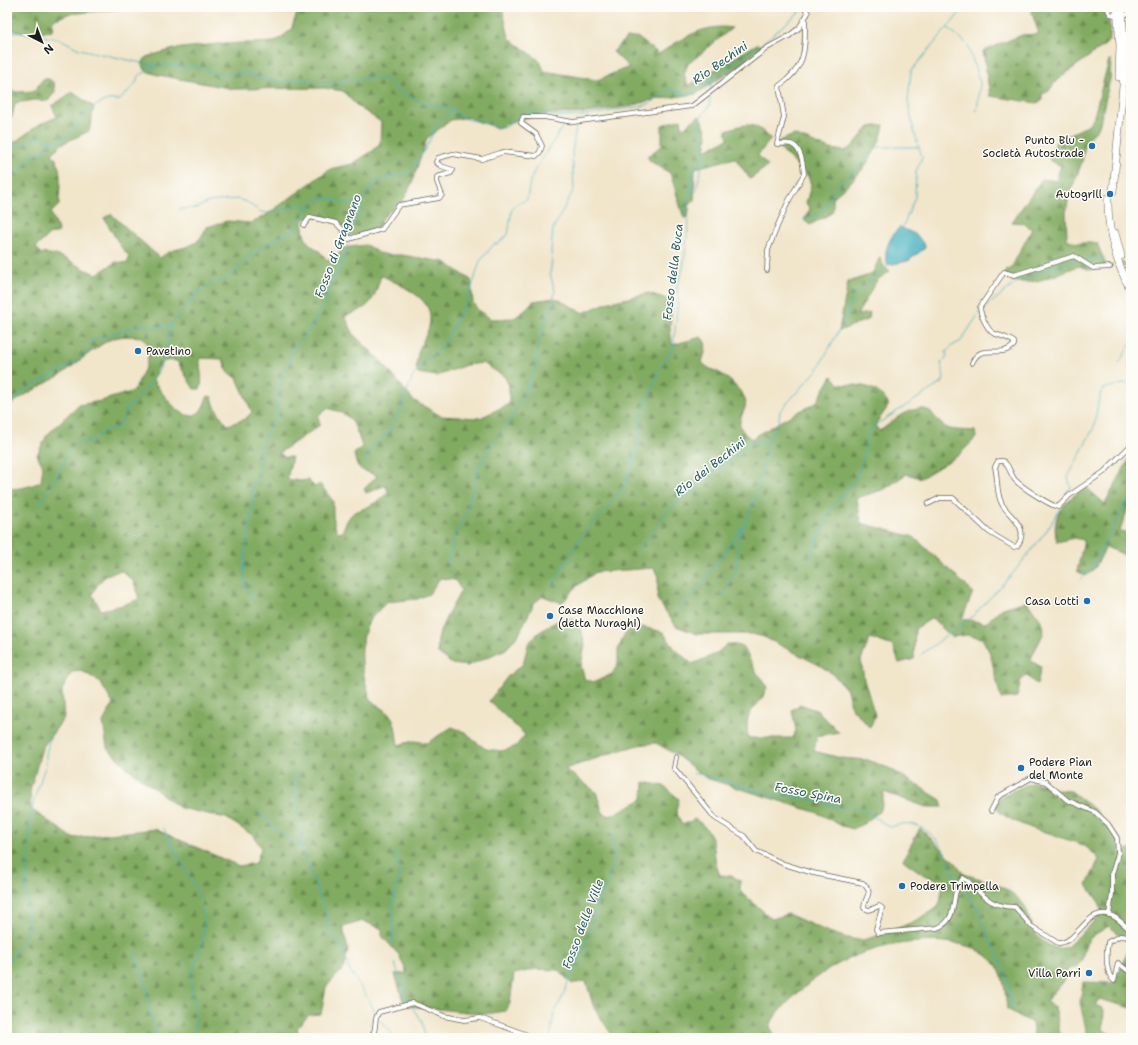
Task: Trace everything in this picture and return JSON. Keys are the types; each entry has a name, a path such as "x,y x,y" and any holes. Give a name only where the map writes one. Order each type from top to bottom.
{"highway":[{"path":"1117,7 1120,75 1109,220 1113,246 1131,291"},
{"path":"1122,7 1125,65 1111,195 1117,240 1123,263 1131,280"}],"street":[{"path":"1107,7 1110,14 1115,15"},
{"path":"767,270 768,250 772,238 788,202 804,174 801,156 795,147 791,144 778,144 784,117 780,86 792,78 803,60 805,20 808,13 805,8"},
{"path":"304,225 310,218 330,221 341,227 349,239 379,231 399,205 439,198 442,195 436,182 437,177 451,173 453,170 436,162 438,158 444,155 453,154 482,159 503,152 536,156 540,152 542,146 536,134 521,123 523,117 538,117 573,122 692,106 768,48 789,36 805,20"},
{"path":"972,363 974,357 982,351 1004,351 1014,345 1014,342 1009,338 993,332 980,312 980,307 1004,272 1014,274 1074,256 1093,268 1110,267"},
{"path":"928,504 940,498 953,498 990,532 1017,546 1020,542 1020,529 1018,522 1002,503 995,467 998,462 1004,461 1007,464 1012,476 1018,482 1058,507 1070,495 1104,472 1131,445"},
{"path":"676,757 674,768 715,818 744,836 756,851 784,864 806,871 863,882 868,888 870,894 864,908 870,910 879,906 882,908 876,929 878,933 937,928 943,926 951,919 958,884 963,878 971,882 985,897 1002,907 1016,908 1030,926 1058,943 1063,943 1070,939 1084,924 1100,914 1109,914 1131,931"},
{"path":"991,811 998,797 1031,778 1046,782 1066,800 1095,812 1108,824 1116,838 1118,853 1112,874 1112,894 1109,914"},
{"path":"1131,937 1120,936 1108,942 1107,962 1110,976 1114,981 1118,964 1131,973"},
{"path":"369,1038 375,1031 377,1015 380,1012 413,1003 438,1014 458,1020 483,1019 526,1034 531,1038"}],"green space":[{"path":"7,7 145,7 68,14 53,20 52,31 17,32 7,26"},
{"path":"294,7 502,7 509,38 540,61 544,71 597,80 629,67 613,52 626,38 637,37 659,54 684,38 702,30 722,27 732,28 688,64 684,74 688,86 757,44 762,47 742,64 696,94 647,101 632,106 585,113 546,114 520,119 497,128 468,117 451,120 427,138 412,183 404,199 383,217 377,230 349,236 346,230 336,222 322,217 315,217 303,221 305,237 327,261 338,256 342,248 366,245 379,253 445,262 471,280 473,303 479,311 491,319 514,318 523,312 533,301 554,298 583,313 606,303 649,293 670,300 672,307 670,328 672,345 701,337 706,346 702,362 707,367 725,377 743,395 745,407 741,416 740,426 751,439 788,417 816,403 832,376 839,384 867,387 873,389 884,398 889,405 875,425 879,431 896,418 907,412 916,409 923,409 931,412 941,424 947,428 975,431 976,438 959,455 921,478 906,474 885,489 857,498 861,523 914,537 973,592 962,619 986,623 1000,609 1026,601 1040,619 1044,630 1043,635 1030,660 1041,667 1037,685 1027,676 1021,680 1017,697 1001,699 990,653 982,638 967,635 951,637 932,618 915,629 914,659 899,663 893,646 870,638 861,660 864,680 875,715 870,728 851,707 847,690 833,674 819,665 764,637 752,634 697,634 676,626 657,599 658,577 654,568 596,572 577,586 562,603 543,596 534,603 519,634 506,649 467,666 452,664 438,653 437,645 441,629 461,590 455,580 440,578 429,594 417,599 386,602 369,621 365,633 362,653 363,673 372,702 390,714 396,729 398,745 414,741 427,743 452,727 467,733 473,740 486,749 502,751 516,746 525,735 489,701 508,676 523,664 528,644 538,633 560,619 574,619 581,629 585,644 581,666 585,680 595,682 612,674 618,664 618,650 624,635 634,625 663,632 675,649 692,664 716,654 727,644 743,646 756,672 763,679 767,688 760,701 749,714 747,728 748,738 793,738 796,730 792,710 800,704 818,711 839,732 817,736 814,751 841,758 868,760 891,769 941,800 943,807 926,807 884,792 881,810 865,823 853,829 842,826 818,813 706,778 675,754 656,743 638,745 565,769 596,792 603,813 610,816 643,799 644,782 664,786 679,799 676,811 682,825 695,819 709,832 714,845 715,859 720,875 731,876 740,880 740,891 772,919 788,914 831,933 858,940 875,937 901,927 926,915 939,905 943,887 938,880 924,875 903,860 920,828 956,863 964,874 996,884 1016,896 1025,907 1032,928 1038,937 1047,944 1057,948 1062,948 1067,947 1101,915 1100,904 1087,885 1099,859 1083,845 1020,824 1008,818 999,812 995,805 1001,796 1033,782 1059,790 1071,791 1094,809 1119,838 1120,854 1131,848 1131,1008 1099,999 1095,1005 1104,1009 1103,1030 1118,1038 1088,1038 1080,1003 1083,982 1114,983 1126,955 1128,942 1109,926 1088,941 1085,946 1081,962 1078,965 1068,969 1064,980 1046,1001 1054,1007 1061,1038 1034,1038 1032,1023 1007,1009 1000,971 997,966 984,954 967,946 947,942 926,942 903,943 882,947 848,959 824,972 789,1001 775,1016 770,1027 776,1038 614,1038 594,1008 586,981 572,984 558,970 536,969 514,974 510,1003 506,1011 486,1014 408,1006 403,1001 395,974 407,973 399,955 382,936 382,929 363,921 343,927 348,950 344,968 326,987 321,1014 309,1015 297,1028 300,1038 7,1038 7,488 20,488 41,482 43,466 37,455 47,435 78,405 101,401 134,391 146,366 150,347 142,337 129,336 113,338 91,352 62,374 26,394 7,408 7,138 12,144 40,124 57,117 52,106 72,92 94,107 89,131 62,144 52,154 58,165 60,185 59,205 51,213 59,232 49,235 36,247 41,254 56,255 90,272 97,274 116,262 128,263 129,256 121,247 104,218 111,214 160,258 169,252 195,243 207,227 227,221 250,223 265,216 330,169 352,164 374,150 380,143 381,122 357,106 343,91 324,88 234,89 158,75 146,71 142,64 146,57 174,49 217,44 275,42 291,30 297,13","holes":["381,275 413,292 426,305 430,320 427,334 417,357 417,373 437,376 466,365 483,363 505,377 509,386 509,404 480,418 441,416 413,400 380,360 354,335 345,316 361,310 370,302 376,292","200,358 223,359 227,372 237,378 252,412 245,419 228,425 218,412 212,397 208,396 200,412 192,415 185,414 172,405 153,380 160,364 166,361 177,361 194,389 200,389 202,382","327,408 348,417 357,431 362,446 354,454 357,465 361,470 377,476 364,489 366,493 384,486 386,486 388,492 375,503 351,515 342,532 339,533 334,522 333,501 320,484 315,487 308,480 300,481 287,479 292,457 285,457 279,453 320,425 318,416","122,571 134,582 139,599 123,605 101,610 92,594 98,584 111,573","82,671 100,682 113,704 103,722 107,748 129,769 180,808 226,818 254,836 261,848 256,863 239,866 155,829 73,838 31,809 30,791 42,748 64,718 62,690 72,672"]},
{"path":"1030,7 1105,7 1110,26 1109,39 1106,44 1057,80 1048,92 1042,94 1042,100 1037,103 990,96 983,51 1022,35 1039,34"},
{"path":"1109,60 1111,60 1110,79 1100,123 1098,129 1086,140 1082,162 1069,196 1066,212 1067,239 1076,243 1097,243 1106,265 1090,270 1079,266 1032,282 1013,281 1003,277 1006,269 1010,270 1032,229 1023,223 1012,222 1042,179 1056,181 1061,166 1049,160 1056,141 1089,125 1094,116"},
{"path":"43,79 49,79 54,83 55,92 48,101 35,100 15,103 12,117 7,117 7,90 18,92 34,91"},
{"path":"699,116 706,132 707,140 705,150 728,139 726,130 746,125 755,126 760,129 771,139 758,155 768,166 750,179 735,158 695,168 694,200 690,203 688,217 684,218 670,173 650,161 647,156 662,146 662,125 681,119 682,129"},
{"path":"884,125 877,146 865,166 850,183 833,197 833,210 830,214 810,225 804,220 810,209 806,203 811,185 808,176 779,148 779,141 794,135 830,149 844,151 851,148 869,127"},
{"path":"880,257 884,267 890,271 877,280 857,315 870,313 869,319 839,331 848,282 872,274"},
{"path":"1131,455 1131,499 1120,531 1131,533 1131,567 1123,554 1106,547 1095,568 1086,576 1077,571 1084,540 1074,538 1057,542 1055,532 1058,516 1066,503 1086,487 1105,504"}],"water":[{"path":"900,227 917,235 925,248 908,261 888,265 886,260 886,250 893,234"}],"waterway":[{"name":"Rio Bechini","path":"796,7 799,12"},
{"name":"Rio dei Bechini","path":"902,229 915,197 916,172 922,157 913,128 908,101 911,71 965,7"},
{"path":"7,144 23,144 36,138 58,142 69,135 95,106 107,100 120,100 136,83 138,76 160,65 183,67 198,66 211,72 228,75 245,72 261,79 286,81 312,79 324,83 339,83 349,79 385,78 396,89 419,101 447,107 463,118 501,128 506,127 516,118 529,112 553,116 582,116 639,107 649,104 670,89 687,94 694,92 758,47 804,8"},
{"path":"948,28 966,43"},
{"path":"7,31 60,39 79,49 155,66"},
{"path":"968,46 980,83 977,111"},
{"name":"Rio Bechini","path":"710,89 712,80"},
{"name":"Fosso della Buca","path":"696,192 705,151 699,123 701,117 710,105 710,94"},
{"name":"Fosso di Gragnano","path":"349,237 354,223 361,211 361,203 375,182 392,176 409,174 427,146 438,122 452,111"},
{"path":"365,462 371,450 393,427 413,376 422,365 434,356 443,346 469,297 480,261 494,244 497,244 508,235 512,208 516,204 527,200 530,181 535,170 565,123"},
{"name":"Fosso di Gragnano","path":"448,563 453,538 466,512 479,466 493,443 509,422 528,386 535,367 536,352 543,327 551,309 555,291 550,274 553,229 574,189 572,152 577,123"},
{"path":"7,190 10,178 14,172 22,168 34,155 45,151 50,142"},
{"path":"804,220 819,214 836,188 844,182 876,147 918,147"},
{"name":"Fosso della Buca","path":"552,586 582,535 603,513 625,485 637,449 642,414 660,368 673,348 678,299 677,286 683,269 689,223 685,212 691,190 694,167 704,158"},
{"path":"37,506 51,487 67,454 73,446 78,443 91,441 109,429 117,428 125,415 127,408 154,379 164,360 172,323 191,303 195,294 217,281 225,280 233,274 251,254 271,241 293,231 312,204 319,198 329,198 347,204 361,202"},
{"path":"179,209 197,208 208,202 237,199 247,202 261,212 268,213 297,205 310,206"},
{"name":"Fosso di Gragnano","path":"254,600 246,587 244,577 245,554 253,504 252,490 259,470 259,454 264,438 277,415 277,401 282,371 288,367 293,349 312,326 319,311 325,304 333,280 343,261 349,240"},
{"path":"1084,259 1105,258"},
{"path":"982,310 1017,282 1076,259"},
{"name":"Rio dei Bechini","path":"722,597 736,570 738,542 758,490 768,443 779,420 780,411 818,369 846,317 852,298 887,265"},
{"path":"809,559 832,508 854,481 862,463 866,441 871,428 943,382 944,377 941,363 947,357 946,352 952,346 961,341 980,312"},
{"path":"7,411 23,391 76,361 89,349 90,341 143,324 149,327 170,326"},
{"path":"1119,363 1131,343"},
{"path":"1064,499 1066,492 1071,488 1068,477 1094,427 1102,389 1131,382"},
{"name":"Rio dei Bechini","path":"638,550 670,509 701,484 721,465 733,459 749,444 770,439"},
{"path":"1081,579 1093,566 1131,496"},
{"path":"922,654 973,616 1014,572 1045,533 1060,509"},
{"path":"680,610 705,579 742,527"},
{"path":"7,965 22,942 28,928 26,888 30,823 34,800 46,764 46,754 51,734"},
{"path":"296,774 295,787 300,824 301,847 324,908 329,928 341,944 349,969 372,1005 375,1013"},
{"name":"Fosso Spina","path":"693,774 701,774 773,795 810,799 841,808 861,808 889,827 901,824 915,825 928,831 938,841 945,853 952,871 959,880"},
{"path":"258,812 277,830 300,847"},
{"path":"164,828 196,889 204,915 203,936 191,980 195,1016 194,1038"},
{"name":"Fosso delle Ville","path":"550,1038 554,1013 584,950 599,899 609,880 614,862 613,837"},
{"path":"393,944 393,903 400,873 394,852"},
{"name":"Fosso Spina","path":"962,884 978,910 988,936 999,957 1008,980 1011,1009"},
{"path":"134,954 140,964 146,985 151,1017 160,1038"},
{"path":"395,964 408,1002"},
{"path":"411,1006 422,1021 425,1038"},
{"path":"378,1019 389,1029 395,1038"}],"tunnel":[{"path":"1110,267 1131,261"}],"place":[{"name":"Punto Blu - Società Autostrade","path":"1092,146"},
{"name":"Autogrill","path":"1110,194"},
{"name":"Pavetino","path":"138,351"},
{"name":"Casa Lotti","path":"1087,601"},
{"name":"Case Macchione (detta Nuraghi)","path":"550,616"},
{"name":"Podere Pian del Monte","path":"1021,768"},
{"name":"Podere Trimpella","path":"902,886"},
{"name":"Villa Parri","path":"1089,973"}]}
